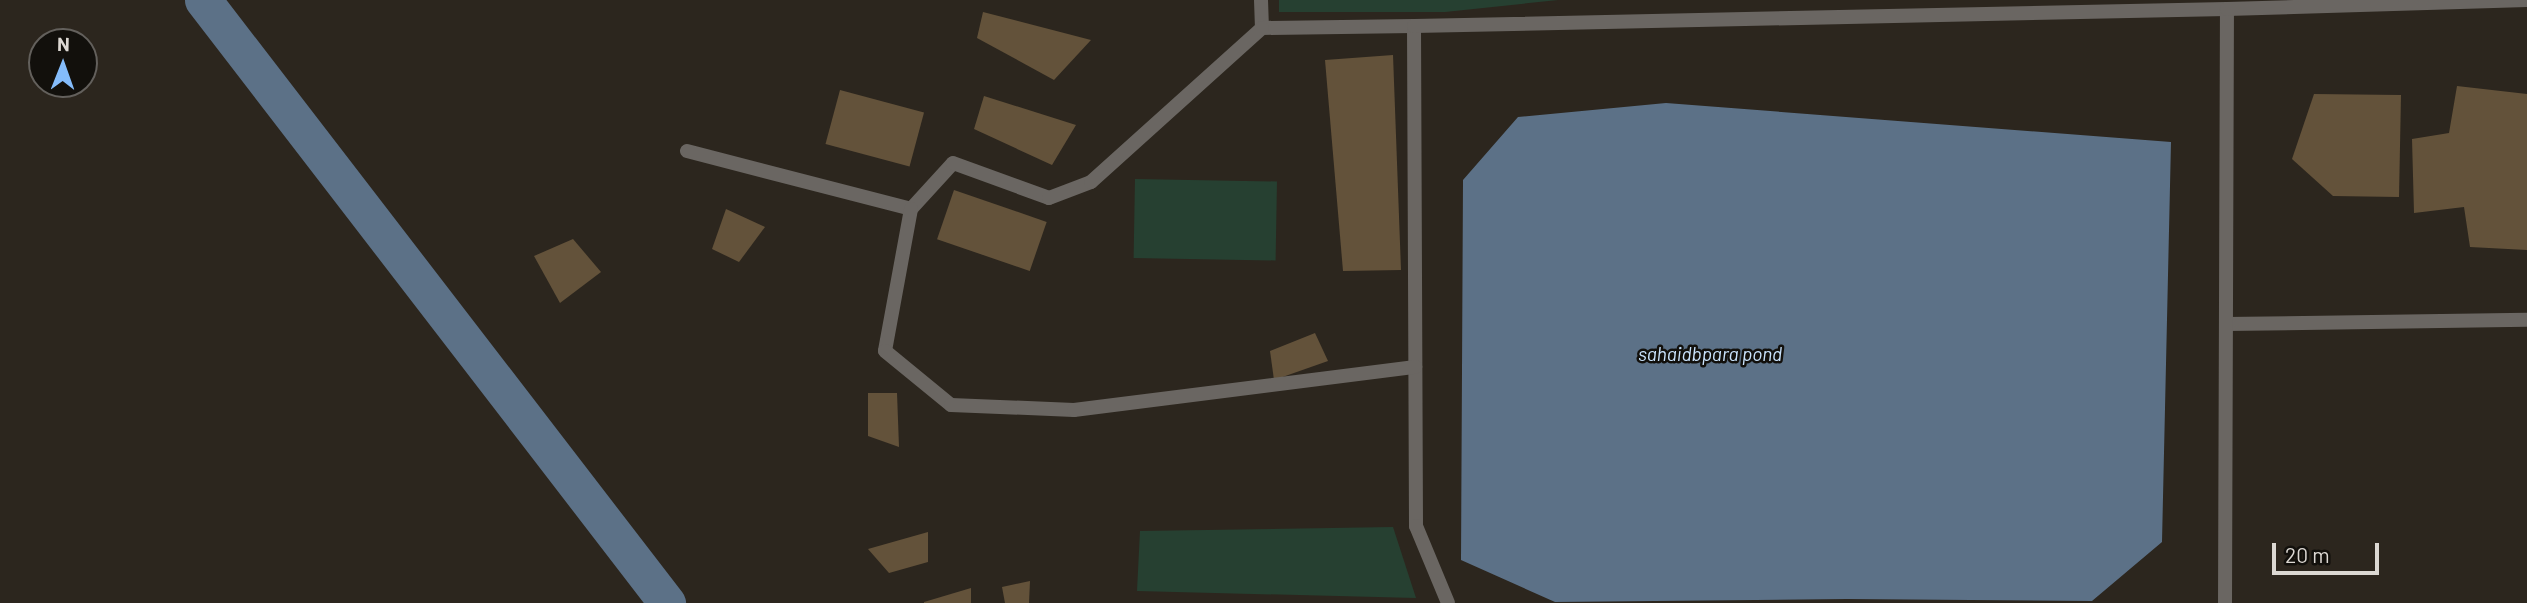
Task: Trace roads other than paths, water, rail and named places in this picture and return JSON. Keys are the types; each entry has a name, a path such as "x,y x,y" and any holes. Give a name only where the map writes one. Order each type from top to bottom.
{"street":[{"path":"1261,0 1262,28"},
{"path":"1415,367 1074,410 951,405 885,351 911,209 953,163 1049,198 1091,182 1262,28 2227,9 2527,0"},
{"path":"2225,603 2227,9"},
{"path":"1414,26 1416,526 1448,603"},
{"path":"687,151 911,209"},
{"path":"2226,324 2527,320"}],"water":[{"name":"sahaidbpara pond","path":"1666,103 2171,142 2162,542 2092,601 1847,599 1555,602 1461,560 1463,180 1518,117"}],"waterway":[{"path":"203,0 667,603"}]}
